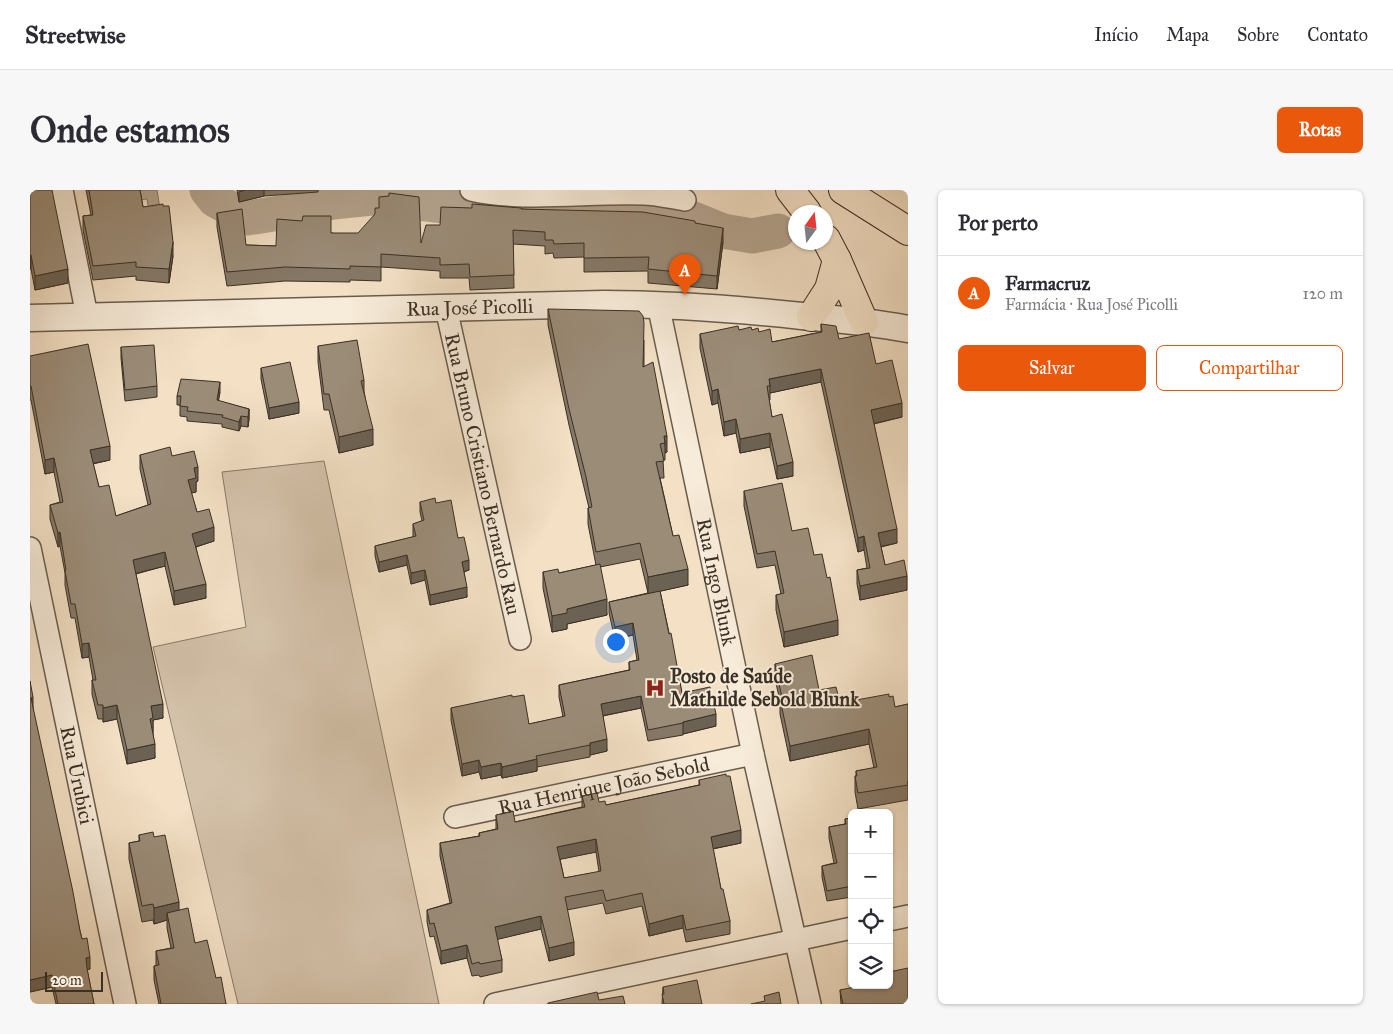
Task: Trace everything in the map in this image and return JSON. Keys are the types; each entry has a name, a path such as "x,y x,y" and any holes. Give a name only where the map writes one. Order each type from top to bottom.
{"highway":[{"path":"790,190 802,205"},
{"path":"843,190 908,231"},
{"path":"811,316 829,289 831,250"},
{"path":"831,250 864,322"}],"street":[{"path":"62,190 87,316"},
{"path":"471,190 482,193 552,196 645,194 685,200"},
{"name":"Rua José Picolli","path":"30,318 658,304 811,316 908,329"},
{"name":"Rua Ingo Blunk","path":"658,304 754,754 810,1004"},
{"name":"Rua Bruno Cristiano Bernardo Rau","path":"446,308 520,639"},
{"name":"Rua Urubici","path":"30,548 125,1004"},
{"name":"Rua Henrique João Sebold","path":"455,817 754,754"},
{"path":"893,919 908,916"},
{"path":"495,1004 848,929"}],"shaded area":[{"path":"138,190 157,190 160,209 149,211 147,199 139,200"},
{"path":"324,461 439,1004 238,1004 153,647 246,627 222,472"}],"building":[{"path":"30,190 52,190 68,269 35,276 30,255"},
{"path":"89,190 140,190 143,207 163,204 163,206 169,206 173,242 169,269 136,267 136,262 93,266 83,216 93,215"},
{"path":"389,193 419,197 421,243 426,225 440,225 441,207 472,208 472,204 521,209 643,212 723,228 717,276 648,269 649,257 584,258 584,243 554,244 553,240 545,240 545,232 513,230 514,275 470,277 469,264 440,265 440,258 381,254 381,267 350,266 350,269 285,267 227,272 217,213 242,209 246,245 276,246 277,219 302,221 303,216 331,216 331,233 358,233 375,214 375,208 379,208 379,197 389,196"},
{"path":"548,309 639,311 643,316 643,367 653,362 667,436 664,436 665,443 660,444 664,461 656,462 673,536 679,535 688,569 648,577 640,543 596,552 588,508 592,507"},
{"path":"821,324 836,326 839,339 869,333 876,364 892,360 902,403 871,410 897,529 878,533 885,565 904,560 907,576 860,586 857,570 870,568 864,536 858,538 821,369 769,379 770,386 767,386 772,417 782,414 793,462 777,466 770,433 740,439 736,419 724,422 718,389 712,391 700,334 738,326 739,330 751,327 752,330 758,328 759,332 770,329 772,342 822,332"},
{"path":"357,340 364,380 361,381 373,429 339,437 329,394 324,394 318,346"},
{"path":"88,344 110,446 90,450 99,487 109,485 116,516 151,504 140,455 170,447 172,456 194,451 198,467 194,468 196,478 188,480 197,512 209,509 214,527 192,534 206,584 174,591 165,552 133,560 163,704 151,706 153,718 150,719 155,744 127,750 117,705 103,708 103,705 98,705 92,680 96,680 89,643 82,644 75,604 71,604 60,532 58,533 50,505 63,502 54,458 45,460 30,386 30,356"},
{"path":"154,345 157,386 125,390 121,347"},
{"path":"290,362 299,402 269,408 261,368"},
{"path":"181,379 220,382 217,400 249,409 248,417 241,416 239,422 222,417 223,415 187,411 188,407 180,406 181,396 177,396"},
{"path":"782,483 792,531 808,528 814,555 822,554 827,578 830,577 838,620 784,632 776,595 784,593 775,551 757,554 744,491"},
{"path":"435,498 436,503 451,500 458,538 464,537 469,560 462,562 467,587 430,595 425,570 411,573 407,555 379,562 375,546 416,536 413,524 424,520 420,502"},
{"path":"600,564 607,599 567,609 567,613 552,616 543,572 558,569 559,573"},
{"path":"660,591 669,634 671,633 682,693 710,687 716,714 648,730 641,696 601,704 607,739 590,743 590,745 536,756 537,759 502,767 501,763 481,767 479,760 462,764 451,708 512,695 512,697 524,695 529,724 565,716 559,685 630,670 629,662 639,660 633,623 615,627 609,602"},
{"path":"812,655 819,690 836,687 840,703 889,694 889,697 893,696 895,707 908,704 908,785 858,793 856,771 877,767 869,729 790,746 775,664"},
{"path":"30,681 33,697 31,698 80,931 82,939 87,938 90,957 86,958 87,968 94,1004 58,1004 52,975 30,980"},
{"path":"726,774 726,776 730,776 741,830 711,837 721,889 723,889 730,921 686,930 683,915 649,924 642,893 606,901 603,890 565,897 574,942 549,948 541,916 495,927 502,960 472,964 467,945 441,951 434,923 430,924 427,910 452,903 440,843 480,836 479,833 498,829 496,815 513,811 515,822 585,807 582,796 597,793 599,802 605,801 606,805 700,785 699,780","holes":["596,839 601,871 564,878 557,847"]},
{"path":"845,819 848,819 848,887 827,891 822,866 837,863 829,827 846,824"},
{"path":"153,832 154,837 165,835 179,902 154,908 153,904 142,906 129,843 140,841 139,835"},
{"path":"188,908 195,943 207,940 216,978 221,977 226,1004 161,1004 154,966 159,965 156,951 174,948 167,913"},
{"path":"908,968 908,1004 843,1004 840,990 848,988 893,989 893,971"},
{"path":"697,980 702,1004 664,1004 663,987"},
{"path":"597,992 599,1000 623,996 625,1004 548,1004 548,1003"},
{"path":"779,992 781,1004 751,1004 765,1001 764,996"}],"waterway":[{"path":"207,190 215,200 247,218 293,211 333,202 372,198 508,213 533,206 574,217 643,209 691,218 723,231 752,236 778,231"}],"place":[{"name":"Farmacruz","path":"685,295"},
{"name":"Posto de Saúde Mathilde Sebold Blunk","path":"655,688"}]}
